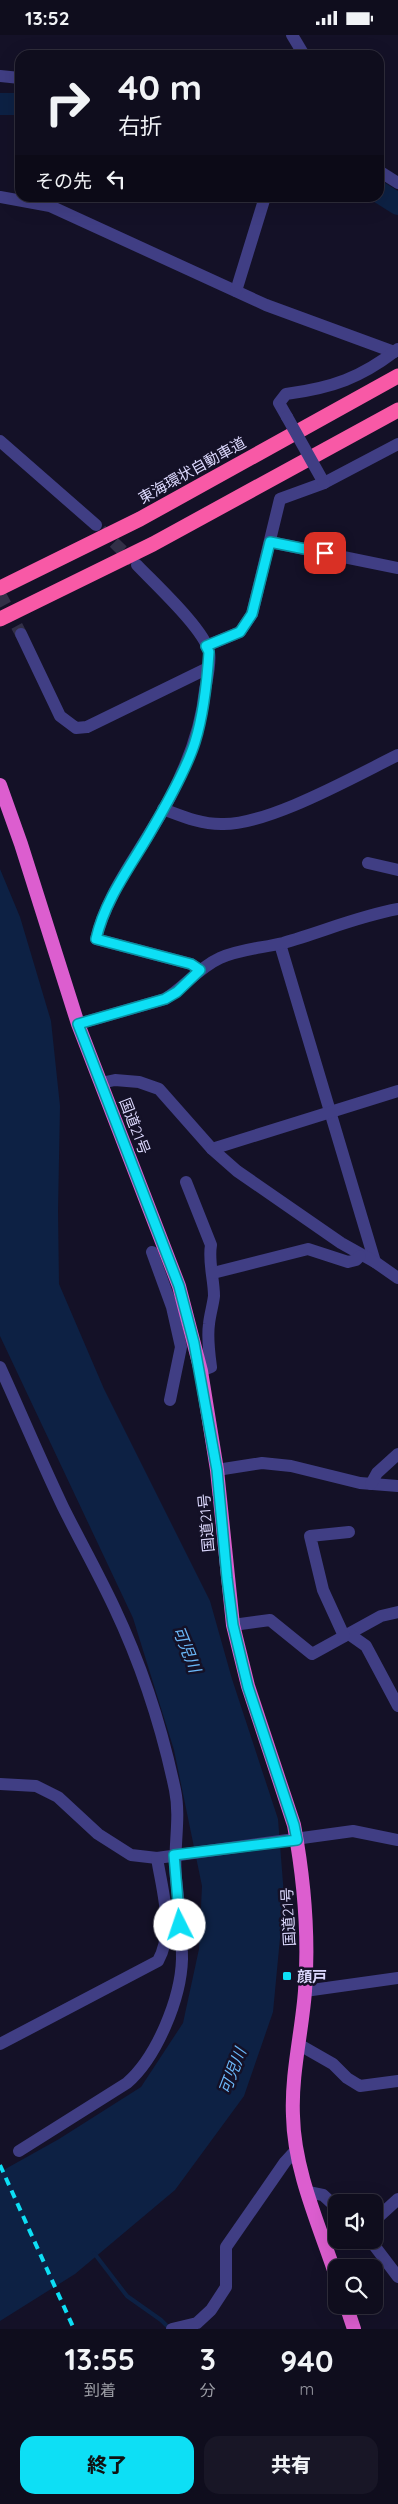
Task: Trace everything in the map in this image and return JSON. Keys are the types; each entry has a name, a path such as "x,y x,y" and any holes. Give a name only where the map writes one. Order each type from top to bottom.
{"highway":[{"name":"東海環状自動車道","path":"0,588 140,519 398,376"},
{"path":"0,619 153,544 398,410"},
{"name":"国道21号","path":"0,785 22,844 78,1024 179,1286 188,1345 201,1371 217,1470 233,1625 248,1687 294,1825 290,1840 305,1905 305,1991 292,2115 296,2150 330,2259"},
{"path":"349,2314 354,2329"}],"street":[{"path":"292,35 301,50"},
{"path":"0,76 15,77"},
{"path":"384,175 398,183"},
{"path":"0,197 15,200"},
{"path":"28,202 50,206 266,305 396,350"},
{"path":"236,291 263,202"},
{"path":"324,483 279,403 286,394 331,386 364,373 396,350"},
{"path":"0,441 96,525"},
{"path":"206,646 240,632 252,614 280,499 324,483 398,445"},
{"path":"270,542 398,568"},
{"path":"137,565 200,633 209,652 208,668 203,709 195,744 163,809 101,918 96,939 191,964 200,970"},
{"path":"20,634 60,716 76,728 87,727 208,668"},
{"path":"163,809 200,823 223,825 250,822 294,804 398,755"},
{"path":"368,863 398,870"},
{"path":"78,1024 165,999 177,992 200,970 234,952 280,944 368,915 398,909"},
{"path":"280,944 375,1262"},
{"path":"101,1083 115,1080 140,1081 159,1089 212,1149 237,1171 360,1255 375,1262 398,1278"},
{"path":"212,1149 302,1123 331,1111 398,1091"},
{"path":"186,1182 211,1245 209,1255 214,1273 214,1298 209,1322 208,1345 211,1367 201,1371"},
{"path":"214,1273 308,1249 348,1262 356,1260 360,1255"},
{"path":"152,1252 188,1345 170,1400"},
{"path":"0,1367 63,1506 114,1609 139,1670 164,1745 175,1791 178,1829 174,1855 182,1959 174,2000 148,2059 127,2083 19,2151"},
{"path":"371,1484 377,1473 398,1454"},
{"path":"217,1470 262,1463 291,1466 371,1484 398,1487"},
{"path":"349,1531 310,1536 323,1590 346,1635 366,1646 398,1706"},
{"path":"233,1625 270,1620 312,1654 381,1616 398,1612"},
{"path":"0,1784 36,1785 58,1797 98,1834 131,1855 157,1858 353,1831 398,1840"},
{"path":"0,2043 158,1961 163,1952 166,1929 157,1858"},
{"path":"305,1991 398,1978"},
{"path":"298,2046 333,2064 347,2078 360,2086 398,2081"},
{"path":"172,2329 197,2323 211,2310 226,2287 226,2247 285,2162 296,2150"},
{"path":"308,2193 323,2195 328,2200"},
{"path":"383,2213 398,2199"},
{"path":"377,2249 398,2277"}],"water":[{"name":"可児川","path":"0,869 20,917 51,1021 60,1106 59,1284 104,1389 210,1601 232,1679 278,1819 284,1896 273,2012 244,2096 175,2190 75,2274 0,2321 0,2172 59,2139 141,2087 183,2023 199,1949 202,1886 174,1750 133,1618 0,1336"}],"waterway":[{"path":"0,104 15,104"},
{"path":"384,195 398,204"},
{"path":"94,2253 127,2296 161,2320 170,2329"}],"tunnel":[{"path":"101,530 133,561"},
{"path":"0,594 21,634"}],"railway":[{"path":"0,2165 74,2329"}],"place":[{"name":"顔戸","path":"287,1976"}],"route":[{"path":"180,1925 174,1855 297,1840 294,1825 248,1687 233,1625 217,1470 201,1371 179,1286 78,1024 165,999 177,992 200,970 191,964 96,939 101,918 126,871 151,832 195,744 203,709 209,652 206,646 240,632 252,614 270,542 325,553"}]}
